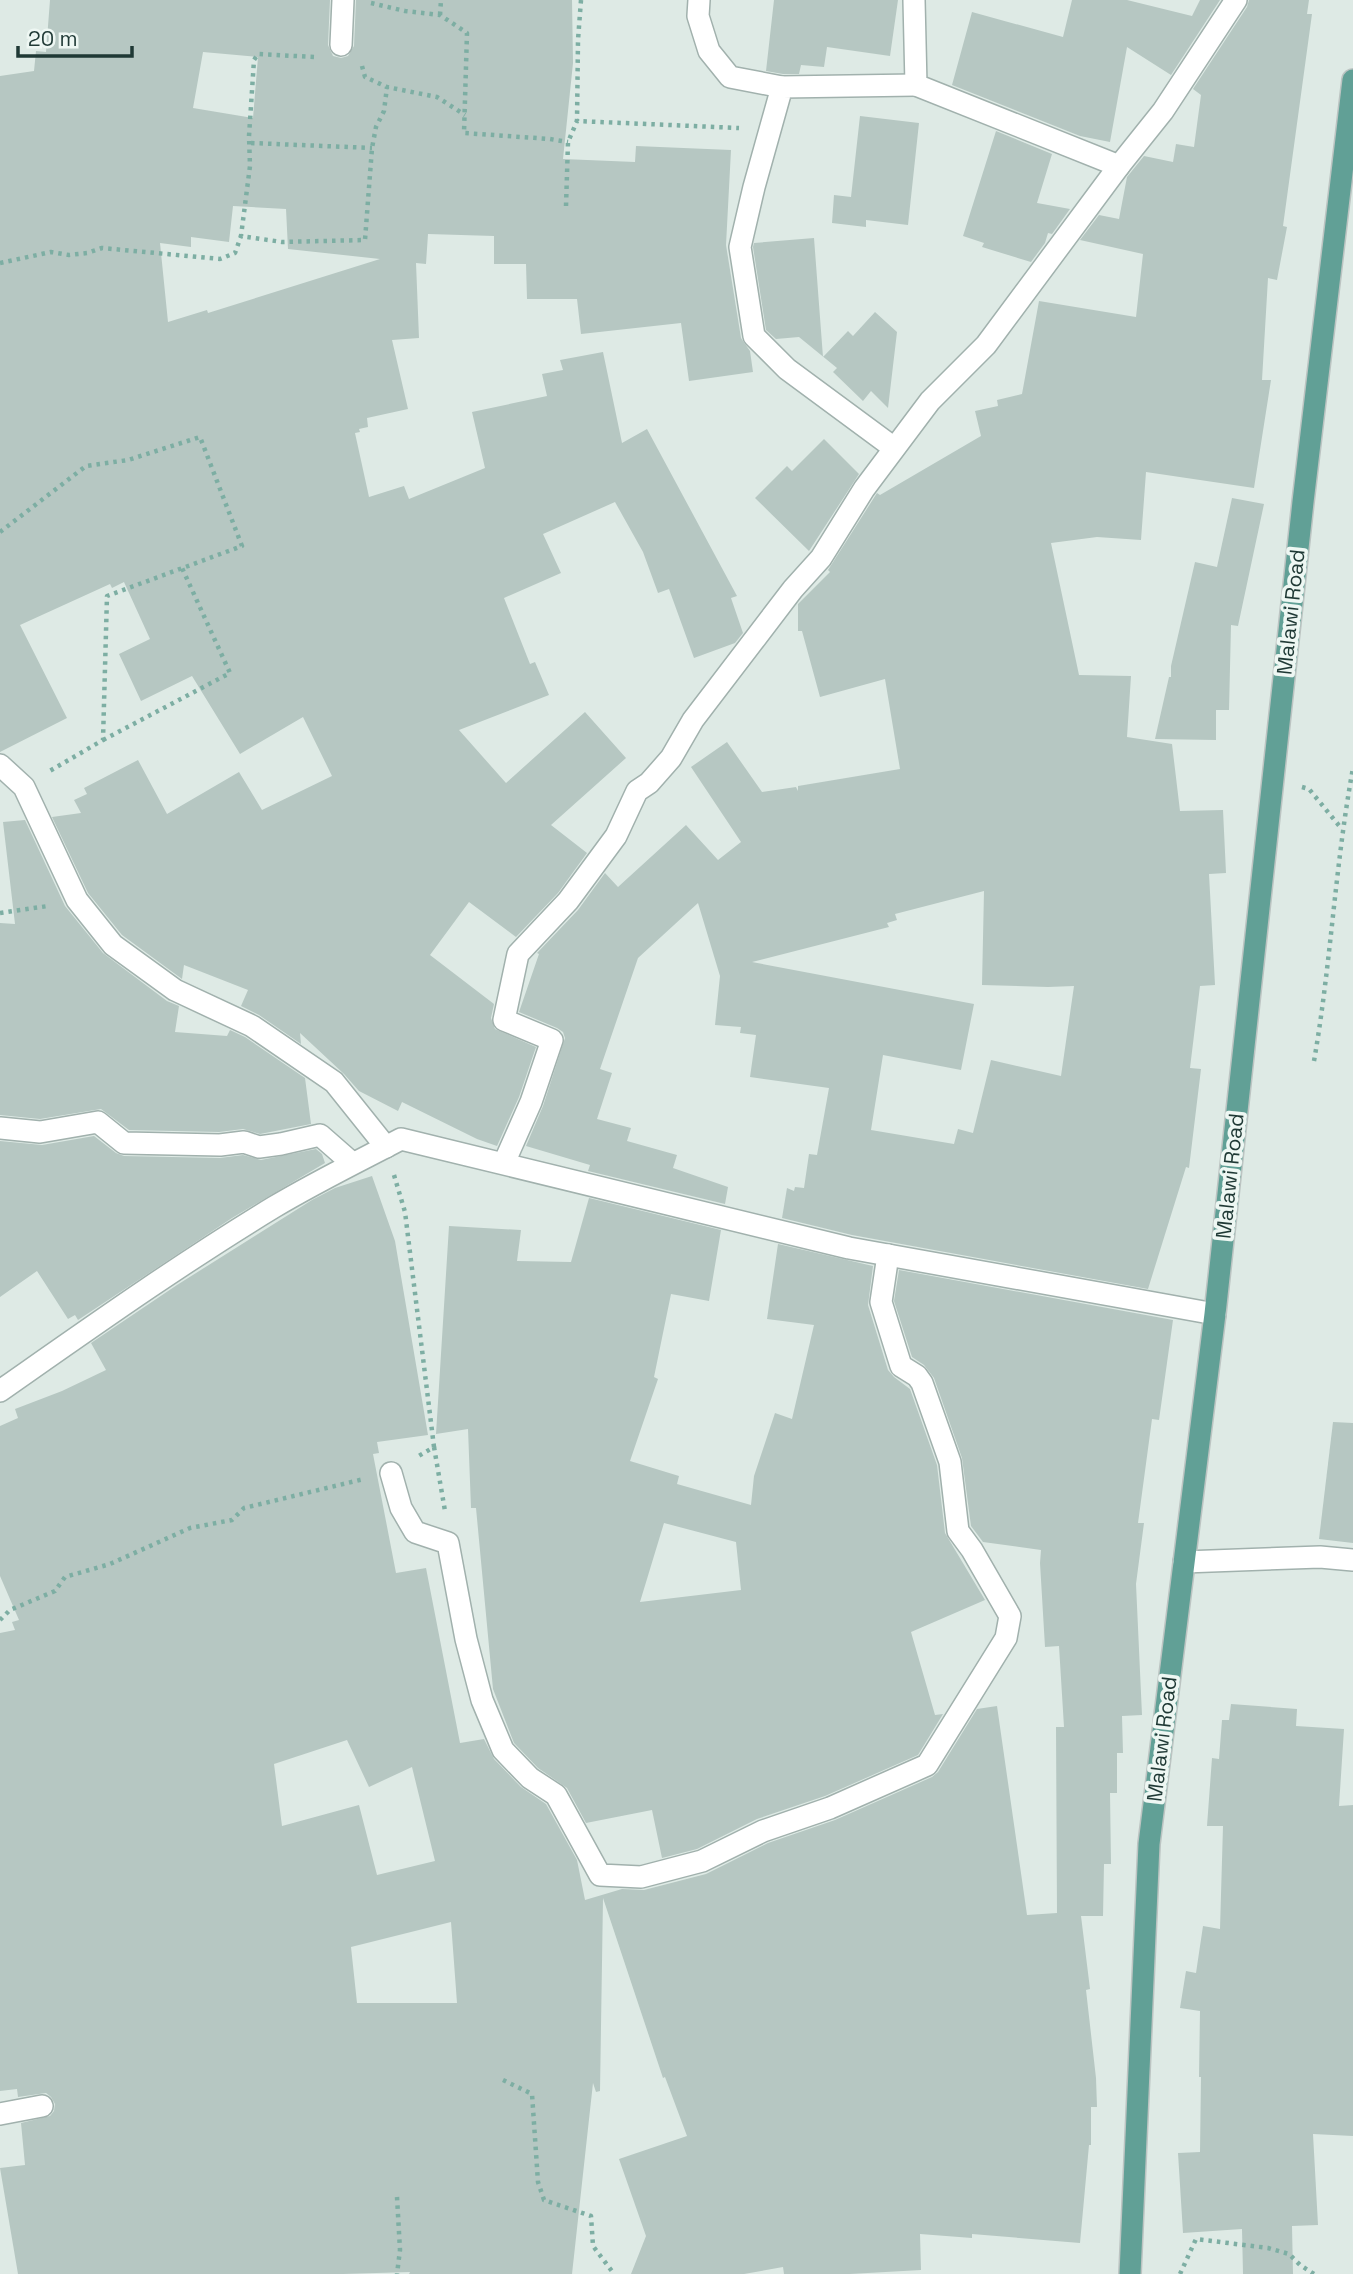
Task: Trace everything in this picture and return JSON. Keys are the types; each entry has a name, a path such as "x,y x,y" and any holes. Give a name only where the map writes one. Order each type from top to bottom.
{"main road":[{"name":"Malawi Road","path":"1130,2274 1149,1844 1215,1314 1303,502 1353,80"}],"street":[{"path":"341,45 343,0"},
{"path":"699,0 698,16 709,51 730,77 782,87 916,85 1119,166"},
{"path":"914,0 916,85"},
{"path":"504,1163 531,1102 552,1040 504,1020 518,954 568,901 616,836 637,791 649,783 671,758 694,720 793,589 821,558 864,489 894,448 930,401 986,345 1163,111 1236,0"},
{"path":"782,87 740,247 754,336 787,369 894,448"},
{"path":"0,765 23,787 77,900 113,945 175,990 252,1026 334,1082 386,1147"},
{"path":"0,1128 40,1132 98,1122 124,1143 220,1145 244,1142 259,1147 320,1135 352,1163"},
{"path":"0,1391 133,1298 275,1207 352,1163 401,1139 849,1248 1215,1314"},
{"path":"391,1473 401,1508 415,1532 448,1542 472,1663 482,1700 503,1750 530,1778 556,1794 600,1875 641,1877 702,1861 763,1831 830,1808 927,1765 1006,1638 1010,1616 958,1531 950,1462 922,1383 917,1376 901,1366 881,1302 888,1255"},
{"path":"1184,1562 1321,1557 1353,1559"},
{"path":"0,2114 42,2106"}],"path":[{"path":"440,15 441,0"},
{"path":"566,206 568,142 577,121 581,0"},
{"path":"369,3 405,12 440,15 467,33 464,132 568,142"},
{"path":"0,263 51,252 69,255 102,248 220,259 235,253 241,236 250,166 254,60 258,54 333,58 341,45 349,59 362,64 365,77 387,87 437,97 465,115"},
{"path":"241,236 282,242 365,240 372,148 376,127 384,111 387,87"},
{"path":"577,121 770,130"},
{"path":"250,143 372,148"},
{"path":"0,532 86,466 128,460 200,438 242,546 107,596 103,740"},
{"path":"23,787 103,740 230,673 182,568"},
{"path":"1314,1061 1323,1013 1342,829 1353,768"},
{"path":"1274,777 1309,789 1342,829"},
{"path":"0,913 77,900"},
{"path":"386,1147 405,1212 448,1542"},
{"path":"0,1620 10,1610 55,1591 65,1577 110,1564 190,1528 232,1520 244,1508 391,1473 434,1447"},
{"path":"503,2080 532,2094 538,2182 544,2200 591,2216 593,2246 614,2274"},
{"path":"397,2197 400,2250 397,2274"},
{"path":"1180,2274 1196,2239 1268,2248 1289,2254 1314,2274"}],"building":[{"path":"50,0 330,0 328,45 333,56 341,58 348,56 354,46 356,0 572,0 573,63 563,159 635,162 636,146 731,150 726,245 741,338 750,351 753,372 689,381 681,323 581,334 577,299 527,299 526,264 494,264 494,236 428,234 426,264 416,263 419,338 392,340 408,409 367,418 368,427 355,433 369,497 404,486 409,499 485,468 472,412 547,396 542,374 563,370 560,360 603,352 622,443 647,429 737,596 731,598 743,633 735,643 694,658 669,589 658,593 643,552 615,502 543,534 561,573 504,598 530,664 535,662 549,695 459,730 506,783 585,712 626,758 551,825 587,853 558,893 516,937 469,902 430,955 494,1004 491,1018 495,1029 536,1047 519,1097 497,1146 402,1102 398,1111 359,1091 300,1033 301,1044 241,1006 248,990 184,965 182,979 122,935 88,893 52,817 81,813 74,800 87,794 84,788 138,760 167,814 239,772 262,810 332,776 303,717 240,754 192,676 141,701 119,654 150,639 124,582 112,588 110,584 20,625 67,718 0,752 0,76 34,71 36,51 46,52","holes":["203,52 258,57 253,118 193,108","233,206 286,209 288,249 380,259 208,313 207,310 168,322 160,243 191,247 191,237 229,242"]},
{"path":"774,0 898,0 890,56 827,47 824,67 801,65 799,74 766,71"},
{"path":"1072,0 1127,0 1192,16 1200,0 1220,0 1171,75 1127,47 1110,142 1080,136 952,85 972,12 1063,37"},
{"path":"1249,0 1309,0 1307,14 1312,14 1283,226 1287,227 1277,280 1268,278 1262,380 1271,380 1254,488 1146,472 1141,540 1097,537 1051,543 1079,675 1131,676 1127,737 1172,744 1180,811 1223,810 1226,873 1209,874 1215,985 1200,986 1190,1068 1201,1069 1189,1168 1186,1167 1148,1289 852,1235 782,1218 787,1188 794,1191 795,1187 804,1188 809,1154 817,1155 829,1088 750,1077 756,1035 740,1033 741,1027 715,1025 720,976 698,903 638,958 600,1069 612,1073 597,1119 631,1128 627,1141 677,1155 673,1168 728,1187 725,1204 588,1171 590,1165 526,1146 543,1106 565,1038 563,1032 557,1028 519,1012 539,954 537,953 578,910 605,873 618,887 686,825 718,860 741,842 691,767 727,742 762,792 796,787 798,791 798,786 900,769 885,679 820,697 802,631 798,631 798,604 830,572 828,570 877,493 880,495 981,436 975,411 998,406 997,400 1022,394 1039,301 1136,317 1143,254 1080,240 1099,215 1119,219 1127,177 1144,156 1173,162 1176,144 1194,147 1201,95 1193,89","holes":["984,891 982,985 1074,986 1061,1076 991,1060 973,1133 958,1129 954,1144 871,1130 883,1055 961,1070 974,1004 752,962 889,927 887,923 897,920 895,914"]},
{"path":"860,116 919,123 908,225 866,220 866,227 832,223 834,195 851,197"},
{"path":"996,131 1052,154 1037,203 1070,209 1052,234 1048,233 1045,243 1031,262 982,247 984,243 963,236"},
{"path":"814,238 823,357 799,337 776,339 766,330 753,247 754,243"},
{"path":"875,312 897,332 888,408 871,391 863,401 833,372 837,368 823,357 848,331 853,336"},
{"path":"824,439 859,474 809,551 755,498 787,466 792,471"},
{"path":"1232,498 1264,504 1238,626 1231,625 1229,710 1216,710 1216,740 1155,739 1195,562 1217,567"},
{"path":"25,820 65,906 103,953 167,1001 179,1006 175,1032 227,1036 230,1030 245,1037 305,1078 311,1124 260,1134 243,1129 219,1132 129,1130 101,1109 40,1119 0,1115 0,923 15,924 3,822"},
{"path":"94,1136 124,1156 220,1158 243,1155 261,1160 316,1149 322,1154 325,1163 232,1218 78,1320 75,1315 68,1319 37,1271 0,1297 0,1141 42,1145"},
{"path":"372,1176 395,1241 428,1435 377,1442 379,1453 373,1454 396,1573 426,1568 460,1743 484,1739 494,1759 521,1787 546,1804 577,1860 585,1900 622,1889 644,1890 706,1874 768,1843 835,1820 932,1777 938,1772 977,1709 997,1706 1027,1915 1057,1913 1056,1727 1064,1727 1059,1646 1045,1647 1041,1550 983,1542 971,1526 962,1458 934,1378 924,1365 912,1357 894,1301 899,1270 1173,1320 1159,1420 1152,1419 1138,1523 1144,1523 1136,1584 1142,1715 1122,1716 1123,1753 1117,1753 1117,1793 1110,1793 1111,1864 1104,1864 1103,1916 1081,1916 1090,1989 1086,1990 1097,2107 1091,2107 1091,2145 1080,2243 972,2234 972,2238 920,2234 921,2270 784,2274 783,2267 744,2274 631,2274 646,2236 619,2159 687,2136 665,2077 663,2078 603,1898 600,2091 596,2092 593,2083 572,2274 18,2274 0,2168 25,2165 21,2123 50,2116 55,2104 46,2093 18,2097 17,2089 0,2091 0,1633 15,1630 12,1622 19,1620 0,1576 0,1426 18,1418 15,1409 106,1370 91,1343 177,1285 335,1188","holes":["347,1740 369,1787 412,1767 435,1861 377,1875 359,1805 282,1826 274,1764","451,1922 457,2003 357,2003 351,1947"]},
{"path":"589,1198 721,1230 709,1301 671,1294 654,1377 658,1379 630,1461 679,1476 677,1484 751,1505 754,1476 775,1413 792,1419 814,1325 767,1319 778,1244 873,1266 868,1305 888,1370 910,1389 937,1465 945,1533 985,1600 911,1632 935,1715 943,1714 918,1755 825,1796 757,1819 697,1849 662,1858 652,1810 586,1823 567,1788 538,1768 514,1743 493,1689 476,1508 471,1508 468,1429 436,1434 449,1226 521,1230 517,1261 571,1262","holes":["664,1523 736,1542 741,1590 640,1602"]},
{"path":"1333,1422 1353,1423 1353,1543 1319,1539"},
{"path":"1231,1704 1297,1709 1296,1726 1344,1729 1339,1806 1353,1805 1353,2136 1313,2134 1318,2225 1292,2226 1293,2274 1243,2274 1242,2229 1183,2233 1178,2153 1200,2152 1201,2077 1200,2011 1180,2008 1186,1971 1196,1973 1203,1926 1220,1929 1223,1826 1207,1826 1212,1758 1219,1759 1222,1720 1229,1720"}]}
